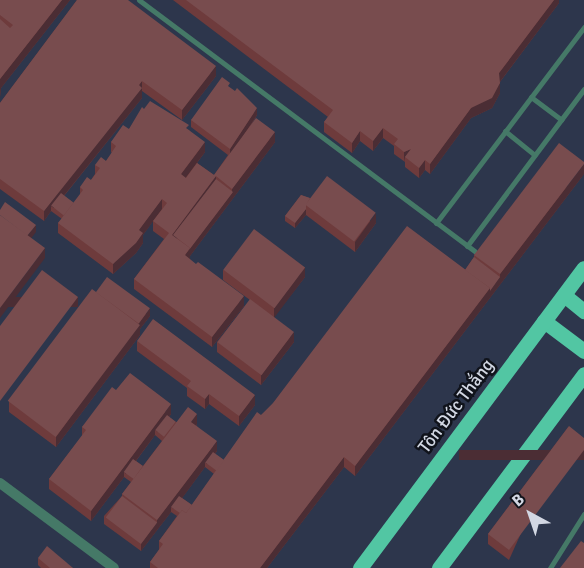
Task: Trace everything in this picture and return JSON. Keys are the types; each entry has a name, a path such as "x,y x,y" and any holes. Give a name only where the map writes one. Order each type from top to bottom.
{"main road":[{"name":"Tôn Đức Thắng","path":"360,568 584,268"},
{"path":"564,295 584,311"},
{"path":"544,321 584,351"},
{"path":"439,568 584,374"}],"street":[{"path":"0,483 114,568"}],"lane":[{"path":"139,0 475,251"},
{"path":"436,223 584,27"},
{"path":"467,246 584,89"},
{"path":"531,97 561,120"},
{"path":"505,131 535,155"},
{"path":"550,568 584,514"}],"shaded area":[{"path":"0,0 584,0 584,568 0,568"}],"building":[{"path":"0,0 62,0 0,79 0,19 10,28 13,25 0,15"},
{"path":"77,0 128,0 216,66 182,110 142,81 139,85 142,88 44,211 0,179 0,103"},
{"path":"186,0 554,0 499,73 500,83 492,98 471,108 430,164 425,160 419,168 405,157 411,149 404,152 394,144 398,139 383,128 373,141 360,131 352,143 324,122 333,110"},
{"path":"222,77 230,83 228,86 235,91 237,88 257,108 230,149 191,120"},
{"path":"150,101 189,125 186,128 205,142 181,174 186,178 197,163 214,175 256,118 275,132 232,189 216,176 172,235 190,248 185,255 244,296 212,337 134,279 169,233 153,221 167,203 162,199 139,230 143,233 136,243 113,264 58,223 83,190 80,187 87,177 91,180 100,168 95,165 101,157 106,161 116,146 111,142 123,125 129,129 142,107 144,109"},
{"path":"559,143 584,164 500,274 474,255"},
{"path":"327,176 376,213 354,241 305,205"},
{"path":"216,179 233,192 189,250 190,248 173,235"},
{"path":"61,193 74,203 64,215 51,206"},
{"path":"301,195 310,198 306,209 295,223 285,216"},
{"path":"5,202 36,225 27,236 0,215"},
{"path":"0,215 45,248 0,308"},
{"path":"407,226 490,288 355,466 344,457 260,568 158,568 150,562 163,544 159,541 182,510 186,513 257,412 261,415 273,403"},
{"path":"254,229 305,268 274,308 223,270"},
{"path":"474,257 500,277 490,291 490,288 465,270"},
{"path":"42,270 78,297 0,401 0,326"},
{"path":"107,277 150,308 139,324 96,292"},
{"path":"92,289 140,325 56,437 8,401"},
{"path":"250,299 294,332 261,375 218,342"},
{"path":"153,319 255,395 239,416 209,394 205,399 187,386 191,381 137,341"},
{"path":"130,373 171,404 91,511 49,479 86,430 82,427 112,387 116,390"},
{"path":"188,407 197,414 191,422 217,441 157,520 122,494"},
{"path":"167,415 176,422 164,437 155,430"},
{"path":"569,426 584,438 584,450 509,550 488,534"},
{"path":"213,452 224,460 217,471 205,463"},
{"path":"133,459 143,466 134,479 124,472"},
{"path":"122,496 157,522 141,544 106,518"},
{"path":"179,496 192,505 186,513 182,510 180,513 171,507"},
{"path":"581,541 584,543 584,568 560,568"},
{"path":"47,546 73,568 50,568 38,558"}]}
